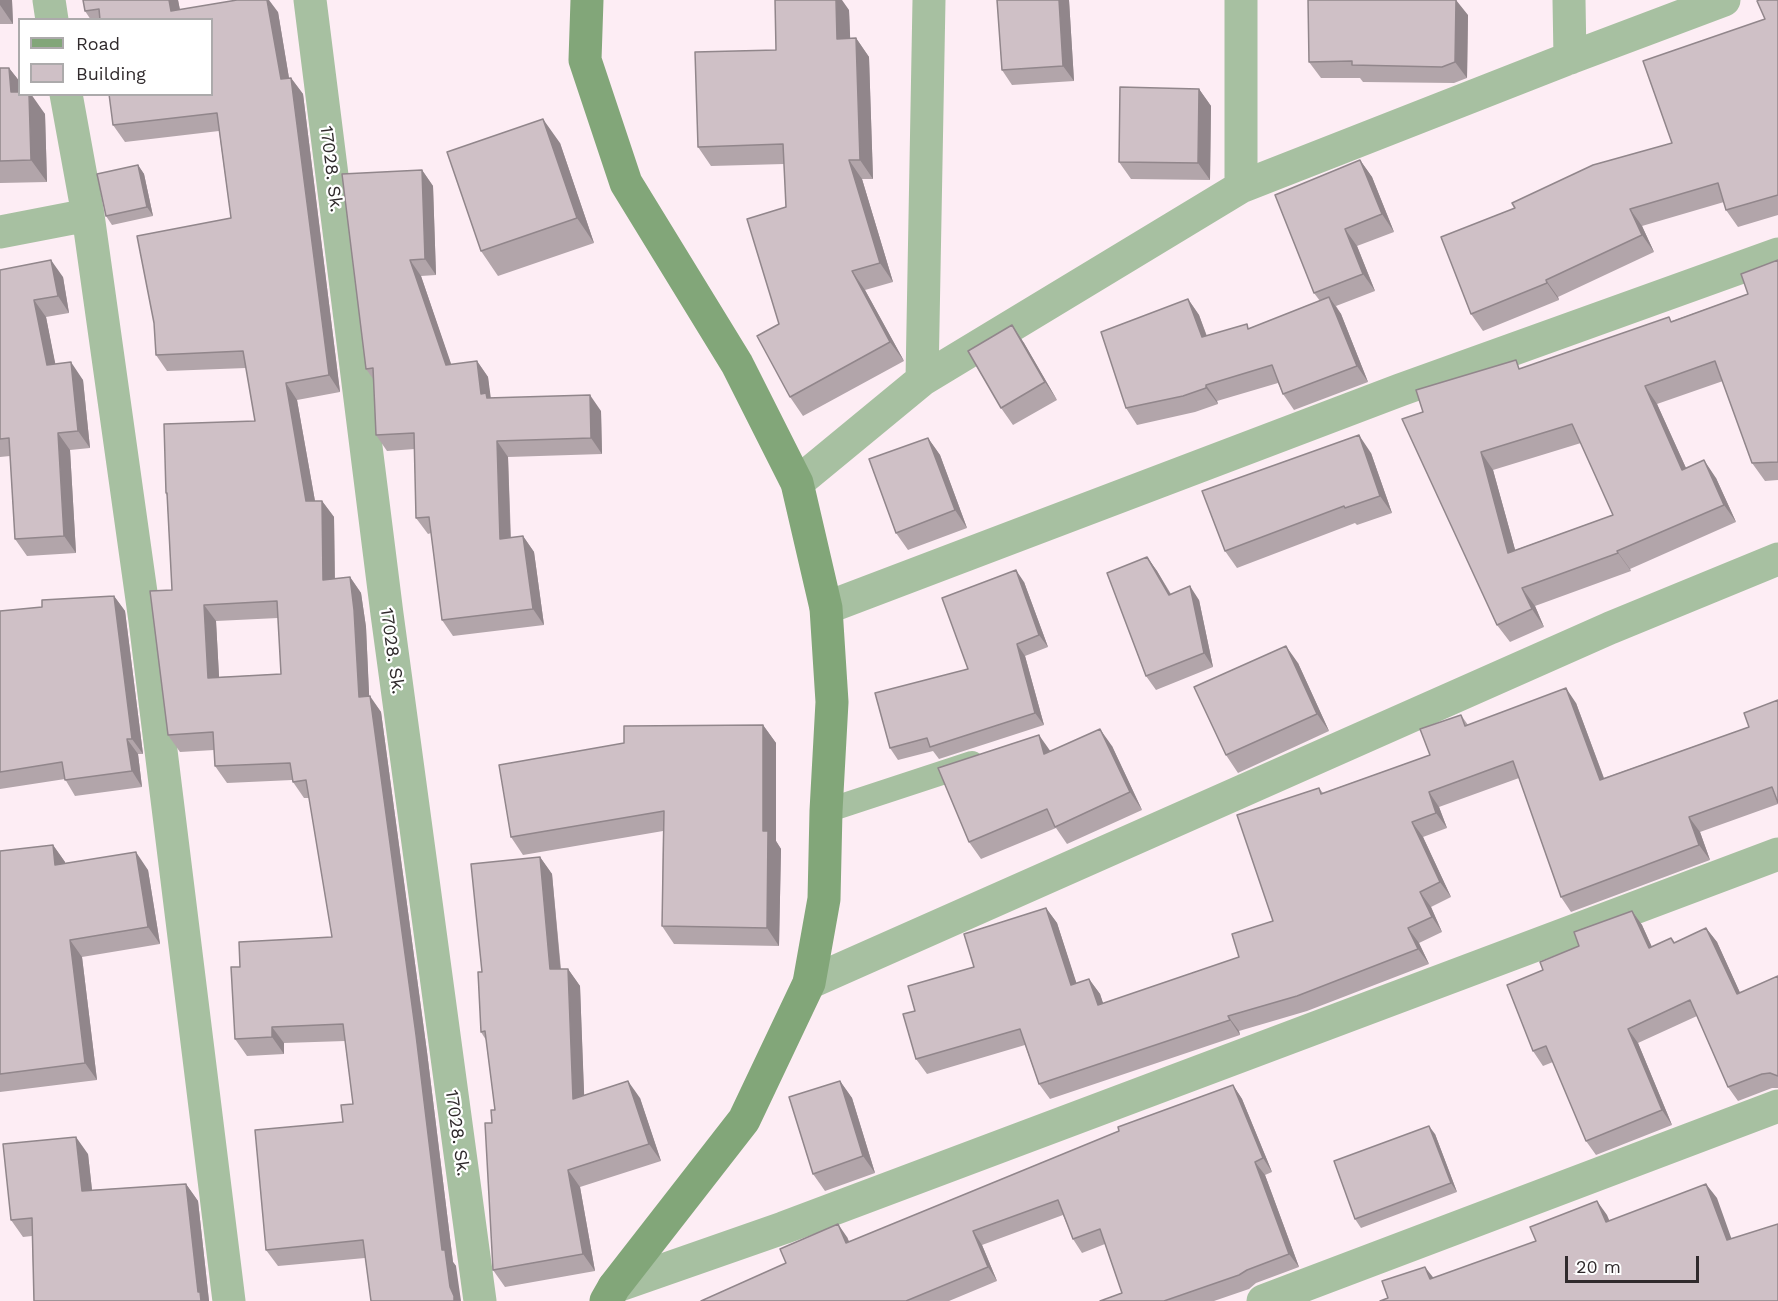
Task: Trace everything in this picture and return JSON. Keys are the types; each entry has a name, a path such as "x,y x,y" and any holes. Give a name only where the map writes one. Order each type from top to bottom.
{"street":[{"path":"49,0 52,18"},
{"name":"17028. Sk.","path":"310,0 387,614 480,1301"},
{"path":"587,0 585,60 626,183 737,364 797,483 826,608 832,702 824,899 809,983 744,1120 610,1294"},
{"path":"922,380 929,0"},
{"path":"1241,0 1241,187"},
{"path":"1569,0 1569,58"},
{"path":"797,483 922,380 1241,187 1569,58 1724,0"},
{"path":"66,96 88,214 145,621 229,1301"},
{"path":"0,232 88,214"},
{"path":"826,608 1400,390 1778,254"},
{"path":"809,983 1610,628 1778,559"},
{"path":"610,1294 1778,854"},
{"path":"1263,1301 1778,1106"}],"lane":[{"path":"826,811 990,757"}],"building":[{"path":"83,0 169,0 171,11 237,0 267,0 281,79 291,78 329,375 286,383 306,501 322,501 323,580 350,577 359,697 370,696 416,1035 442,1250 445,1250 454,1301 371,1301 363,1240 266,1250 255,1130 343,1122 341,1105 353,1104 343,1024 272,1027 272,1037 235,1039 231,967 240,967 239,942 332,937 306,780 293,782 290,763 215,766 213,732 168,735 150,591 172,590 164,424 255,421 243,351 156,355 154,323 137,236 231,218 217,113 113,125 109,96 213,96 213,18 100,18 99,9 85,11","holes":["277,601 281,674 208,678 204,605"]},
{"path":"775,0 836,0 837,39 856,38 860,160 849,160 880,263 852,271 890,342 790,397 757,336 779,324 747,219 786,207 783,144 698,147 695,52 776,50"},
{"path":"997,0 1059,0 1063,66 1002,70"},
{"path":"1308,0 1456,0 1455,62 1442,67 1352,65 1352,61 1309,62"},
{"path":"1778,0 1778,195 1726,210 1718,183 1630,209 1642,235 1546,280 1547,283 1471,314 1441,237 1515,208 1512,203 1593,165 1672,143 1643,61 1765,19 1757,1"},
{"path":"0,68 9,68 11,92 18,92 18,96 29,96 31,160 0,161"},
{"path":"1120,87 1199,89 1198,163 1119,162"},
{"path":"543,119 577,218 481,251 447,152"},
{"path":"1360,160 1382,214 1345,229 1363,274 1314,293 1275,195"},
{"path":"138,165 147,207 106,216 97,174"},
{"path":"422,170 425,259 410,260 446,365 477,361 481,394 486,393 487,398 590,395 591,438 497,441 500,539 523,536 533,609 442,620 429,517 416,518 414,433 376,435 373,368 366,369 342,174"},
{"path":"51,260 58,296 34,300 47,365 71,362 78,431 58,433 64,536 15,539 9,438 0,439 0,270"},
{"path":"1778,260 1778,462 1752,463 1715,361 1645,386 1682,470 1704,460 1724,505 1617,551 1618,553 1522,588 1532,609 1497,625 1402,419 1423,412 1416,390 1516,360 1519,369 1669,317 1671,322 1748,294 1741,274","holes":["1572,424 1613,515 1508,553 1481,452"]},
{"path":"1329,297 1357,366 1283,394 1272,365 1206,385 1206,388 1183,396 1126,408 1101,332 1188,299 1202,337 1247,324 1248,329"},
{"path":"1012,325 1045,382 1001,408 968,351"},
{"path":"1359,435 1380,496 1345,508 1344,506 1225,551 1202,491"},
{"path":"928,438 955,510 896,533 869,459"},
{"path":"1147,557 1169,595 1190,586 1204,653 1146,676 1107,573"},
{"path":"1016,570 1039,635 1017,644 1035,713 930,747 927,738 890,748 875,693 968,669 942,598"},
{"path":"114,596 132,739 127,739 132,771 65,780 62,762 0,772 0,611 42,607 42,600"},
{"path":"1286,646 1317,714 1226,755 1194,687"},
{"path":"1566,688 1600,780 1749,727 1744,713 1778,700 1778,803 1772,787 1689,817 1699,845 1561,897 1513,761 1429,792 1436,813 1412,822 1440,882 1420,892 1432,917 1408,928 1418,949 1297,996 1228,1016 1230,1020 1039,1084 1020,1029 916,1059 903,1014 915,1011 908,986 974,967 964,934 1046,908 1071,985 1089,979 1098,1005 1239,957 1232,934 1273,921 1237,815 1319,788 1321,794 1430,755 1420,729 1461,715 1465,726"},
{"path":"763,725 763,831 768,831 767,928 662,926 664,811 511,837 499,765 624,743 624,726"},
{"path":"1100,729 1130,792 1055,827 1047,809 969,842 938,768 1039,735 1044,754"},
{"path":"53,845 55,865 136,852 148,927 70,940 85,1063 0,1074 0,851"},
{"path":"540,857 550,969 568,969 573,1099 628,1081 649,1144 568,1170 583,1254 493,1270 485,1123 492,1123 491,1110 495,1110 485,1031 481,1032 478,972 482,972 471,864"},
{"path":"1632,911 1649,948 1671,938 1674,943 1706,928 1737,994 1778,976 1778,1076 1770,1073 1762,1074 1728,1087 1690,1000 1628,1029 1662,1110 1586,1141 1546,1046 1533,1051 1507,985 1543,970 1540,962 1579,946 1574,932"},
{"path":"840,1081 863,1156 813,1174 789,1097"},
{"path":"1233,1085 1263,1158 1255,1162 1289,1254 1239,1275 1164,1301 1100,1301 1122,1293 1100,1229 1073,1239 1058,1200 973,1231 988,1267 906,1301 701,1301 786,1263 780,1249 838,1224 846,1243 1119,1131 1118,1127"},
{"path":"1429,1126 1451,1183 1355,1219 1334,1161"},
{"path":"76,1137 82,1191 186,1184 198,1292 200,1292 201,1301 34,1301 32,1218 11,1220 3,1144"},
{"path":"1706,1184 1727,1240 1778,1224 1778,1301 1380,1301 1388,1298 1382,1281 1425,1267 1430,1279 1536,1241 1530,1227 1597,1201 1606,1222"}]}
